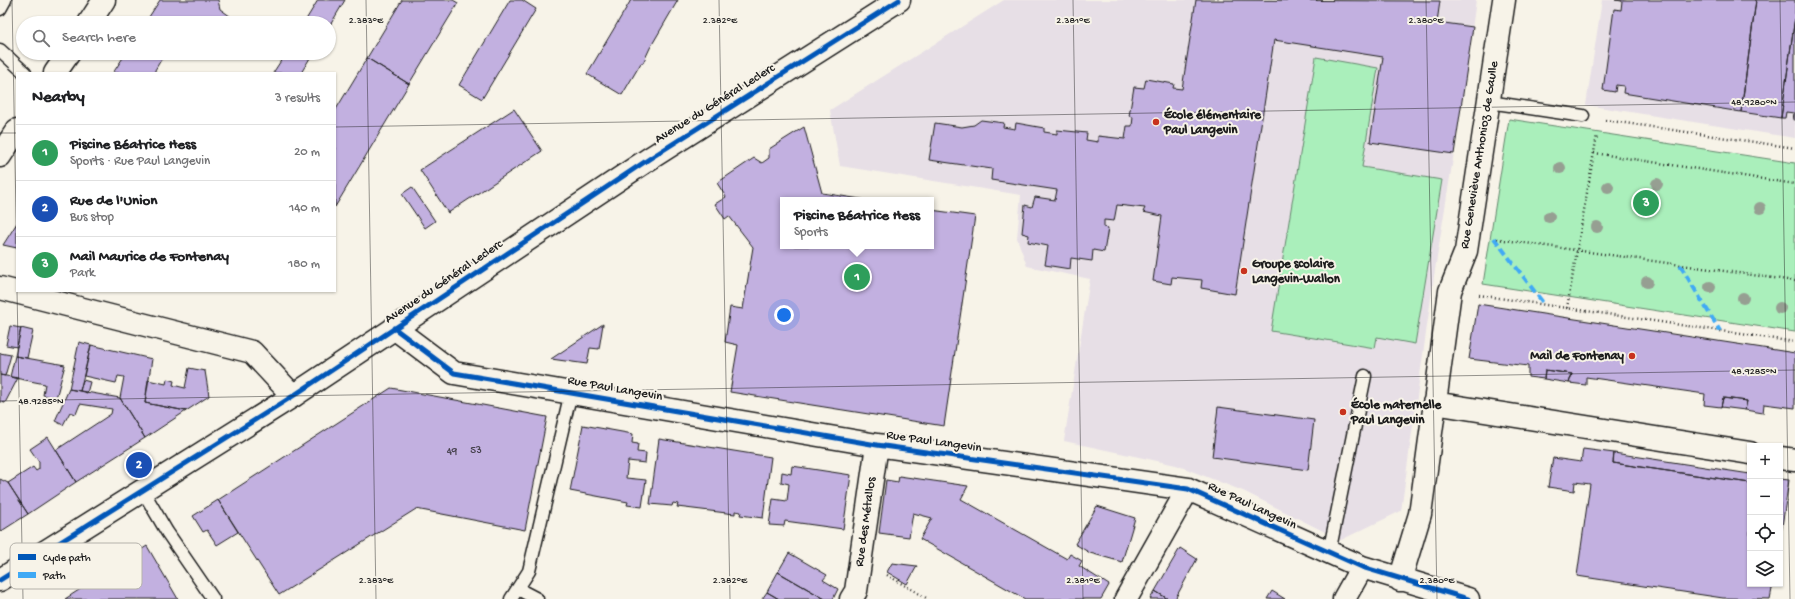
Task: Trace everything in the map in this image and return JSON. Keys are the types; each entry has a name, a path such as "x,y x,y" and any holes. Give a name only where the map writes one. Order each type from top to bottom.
{"street":[{"path":"93,16 104,0"},
{"name":"Avenue du Général Leclerc","path":"59,543 293,396 649,159 899,0"},
{"name":"Rue Geneviève Anthonioz de Gaulle","path":"1400,580 1420,514 1450,291 1466,251 1504,0"},
{"path":"56,72 63,60"},
{"path":"0,156 16,132"},
{"path":"0,288 252,352 293,396"},
{"name":"Rue Paul Langevin","path":"394,328 454,373 877,445 1188,489 1362,567 1400,580 1468,599"},
{"path":"1434,403 1747,453"},
{"name":"Rue des Métallos","path":"851,599 856,591 877,445"},
{"path":"1783,458 1795,460"},
{"path":"1126,599 1188,489"},
{"path":"1344,599 1362,567"},
{"name":"Avenue du Général Leclerc","path":"0,580 10,574"}],"lane":[{"path":"0,9 5,0"},
{"path":"0,50 24,72"},
{"path":"1488,102 1583,116"},
{"path":"1328,553 1365,376"},
{"path":"511,599 529,571 571,392"},
{"path":"142,491 167,532 214,599"},
{"path":"518,589 537,599"}],"path":[{"path":"1583,116 1795,148"},
{"path":"1567,308 1600,119"},
{"path":"1594,153 1795,184"},
{"path":"1469,234 1795,281"},
{"path":"1450,291 1795,342"},
{"path":"860,560 928,599"}],"shaded area":[{"name":"Groupe scolaire Langevin-Wallon","path":"1004,0 1476,0 1462,103 1434,276 1401,511 1341,540 1243,491 1176,465 1064,441 1090,279 1027,266 1017,238 1021,195 840,166 830,110"},
{"path":"1602,0 1795,0 1795,138 1586,105"}],"green space":[{"path":"1316,57 1378,68 1362,167 1442,180 1415,344 1377,337 1375,348 1271,331"},
{"path":"1509,119 1795,163 1795,332 1483,284"}],"building":[{"path":"160,0 218,0 220,9 230,16 150,16"},
{"path":"318,0 345,0 336,16 308,16"},
{"path":"402,0 453,0 458,3 409,84 367,58"},
{"path":"510,0 522,0 536,9 482,99 459,85"},
{"path":"631,0 678,0 643,63 641,63 622,95 587,74"},
{"path":"1196,0 1440,1 1437,22 1473,27 1454,154 1370,142 1383,57 1274,40 1235,294 1201,288 1202,280 1172,277 1171,284 1153,281 1162,216 1143,212 1145,208 1117,205 1114,221 1104,220 1104,227 1108,228 1104,252 1093,250 1092,261 1071,258 1070,269 1045,265 1048,246 1028,242 1029,235 1022,233 1025,205 1032,207 1035,197 1055,200 1057,190 991,180 992,169 929,160 935,123 962,127 974,125 981,120 1004,123 1003,127 1015,129 1016,123 1044,128 1044,132 1057,134 1057,130 1087,133 1086,140 1098,142 1098,136 1125,139 1127,126 1132,126 1133,117 1129,116 1134,87 1144,88 1146,79 1174,84 1173,88 1182,89"},
{"path":"1615,0 1756,0 1741,112 1623,93 1624,86 1616,85 1615,92 1603,90 1614,9 1621,10 1622,1"},
{"path":"1756,0 1795,0 1795,17 1781,118 1741,112"},
{"path":"1795,17 1795,120 1793,120 1794,113 1786,112 1785,118 1781,118"},
{"path":"367,58 409,84 336,205 336,109"},
{"path":"121,60 161,60 155,72 114,72"},
{"path":"281,60 309,60 302,72 274,72"},
{"path":"514,109 542,151 448,213 420,170"},
{"path":"804,127 822,193 848,197 780,197 780,249 934,249 934,210 975,216 944,426 730,392 738,345 725,342 730,307 743,309 753,247 729,216 725,219 715,204 726,197 717,183 754,158 762,163 769,158 769,149"},
{"path":"412,187 435,221 425,228 402,194"},
{"path":"16,225 16,248 3,245"},
{"name":"Mail de Fontenay","path":"1478,304 1795,353 1795,408 1764,404 1763,413 1745,410 1747,401 1723,398 1721,407 1704,405 1705,394 1586,377 1586,385 1569,383 1572,374 1545,370 1544,379 1528,377 1528,366 1469,359"},
{"path":"603,324 599,349 590,348 587,364 551,359"},
{"path":"10,326 21,328 17,347 6,345"},
{"path":"21,328 33,331 27,358 15,356"},
{"path":"79,342 91,345 80,391 69,389"},
{"path":"91,345 152,359 145,403 186,411 145,438 120,398 124,377 118,376 116,383 84,376"},
{"path":"0,353 11,355 5,376 0,375"},
{"path":"15,356 65,365 56,398 43,395 45,384 10,377"},
{"path":"189,368 205,371 209,396 186,411 145,403 148,380 166,384 167,379 174,381 173,385 185,388"},
{"path":"1545,370 1572,374 1569,383 1544,379"},
{"path":"0,375 18,378 5,403 0,402"},
{"path":"83,380 90,382 87,393 80,391"},
{"path":"391,388 547,417 525,530 416,509 279,595 218,500"},
{"path":"69,389 120,398 145,438 76,482 56,450 111,414 112,409 80,404 76,414 70,412 63,425 55,421"},
{"path":"1723,398 1747,401 1745,410 1721,407"},
{"path":"1218,407 1314,420 1308,470 1212,457"},
{"path":"583,425 633,434 632,443 638,444 637,452 646,453 645,463 628,461 626,478 646,480 642,507 627,505 628,502 570,491"},
{"path":"48,437 76,482 28,514 8,483 33,467 36,471 39,469 39,462 30,449"},
{"path":"659,439 771,457 763,518 740,515 741,512 735,511 735,514 677,507 678,504 673,503 672,506 650,504"},
{"path":"1583,449 1614,453 1613,463 1747,483 1747,587 1772,587 1770,599 1723,598 1577,576 1590,484 1575,482 1574,491 1548,487 1553,458 1581,462"},
{"path":"1614,453 1747,474 1747,483 1613,463"},
{"path":"792,466 851,475 843,529 785,521 784,526 769,525 773,499 787,501 789,484 781,482 782,472 791,474"},
{"path":"899,476 968,486 961,499 1067,559 1070,554 1082,561 1079,566 1109,585 1101,599 1025,599 920,539 932,518 913,513 909,537 879,533 886,480 898,482"},
{"path":"0,479 8,483 28,514 0,532"},
{"path":"1783,479 1789,480 1783,520"},
{"path":"218,500 238,532 217,545 207,530 203,532 193,516"},
{"path":"1097,506 1135,518 1122,562 1090,553 1075,544"},
{"path":"147,546 178,599 65,599 80,589 142,589 142,549"},
{"path":"1180,548 1197,559 1175,599 1168,599 1155,591"},
{"path":"789,553 827,575 823,580 838,589 833,599 825,599 778,572"},
{"path":"892,563 917,566 907,584 887,572"},
{"path":"778,572 825,599 779,599 767,592"},
{"path":"1155,591 1168,599 1150,599"},
{"path":"1272,591 1285,599 1267,599"},
{"path":"767,592 779,599 762,599"}],"marked path":[{"path":"1494,238 1544,304"},
{"path":"1680,265 1720,331"}],"cycle path":[{"path":"59,543 293,396 649,159 899,0"},
{"path":"394,328 454,373 877,445 1188,489 1362,567 1468,599"},
{"path":"0,580 10,574"}],"place":[{"name":"École élémentaire Paul Langevin","path":"1156,122"},
{"name":"Mail Maurice de Fontenay","path":"1646,203"},
{"name":"Groupe scolaire Langevin-Wallon","path":"1244,271"},
{"name":"Piscine Béatrice Hess","path":"857,277"},
{"name":"Mail de Fontenay","path":"1632,356"},
{"name":"École maternelle Paul Langevin","path":"1343,412"},
{"name":"Rue de l'Union","path":"139,465"}]}
